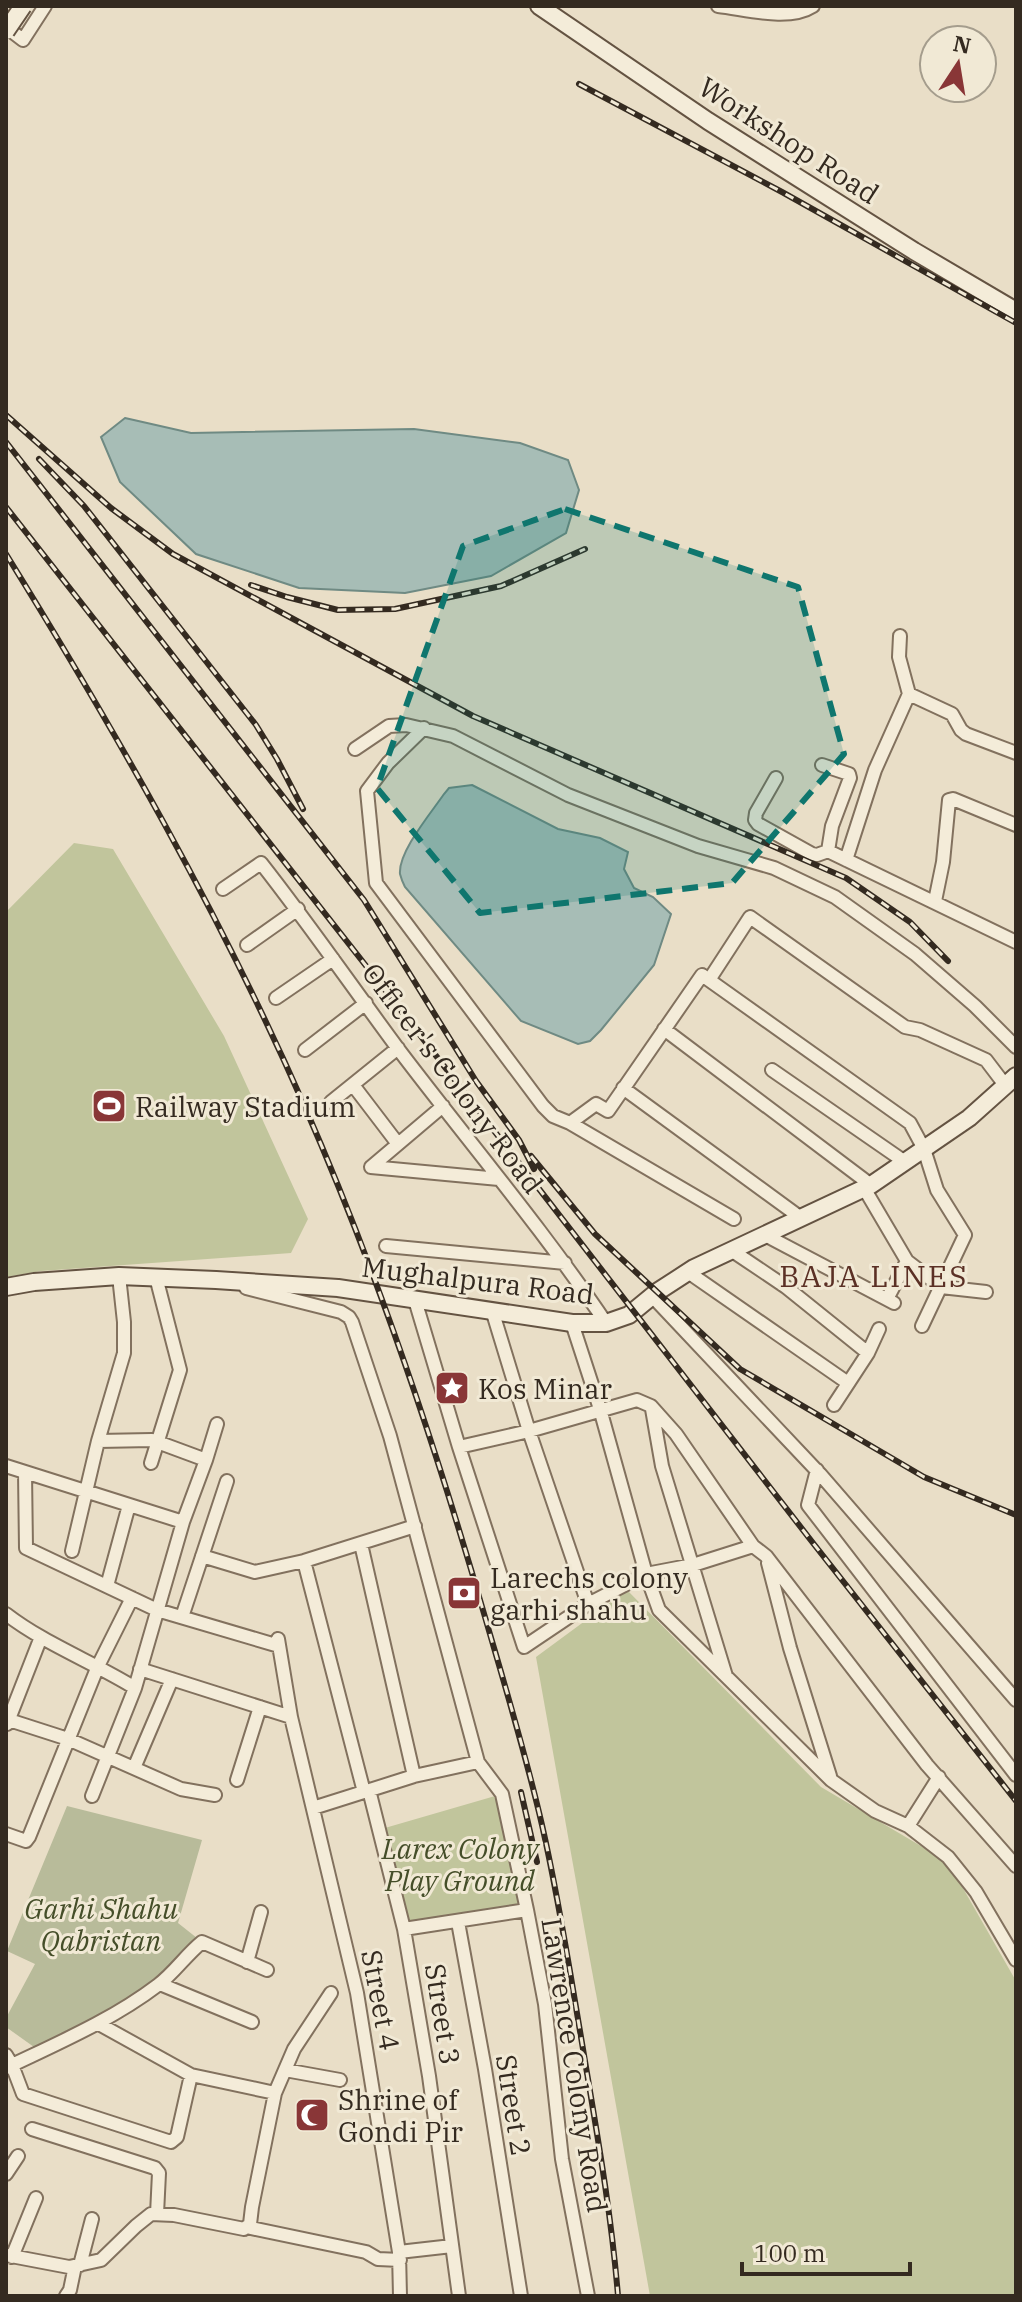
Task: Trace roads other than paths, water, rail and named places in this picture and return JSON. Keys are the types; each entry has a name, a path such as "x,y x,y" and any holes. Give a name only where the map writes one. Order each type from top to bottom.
{"main road":[{"path":"6,29 23,6"},
{"name":"Workshop Road","path":"539,6 721,129 914,251 1016,311"},
{"name":"Mughalpura Road","path":"6,1287 119,1276 216,1280 338,1288 572,1323 606,1323 629,1315 688,1272 868,1186 969,1118 1011,1080"}],"street":[{"path":"6,29 23,40 45,6"},
{"path":"718,6 777,13 797,12 813,6"},
{"path":"846,860 875,770 909,694 898,655 900,636"},
{"path":"909,694 952,714 966,734 1016,753"},
{"path":"355,749 389,726 406,725 453,736 568,795 698,846 774,868 835,897 915,954 1016,1047"},
{"path":"424,728 388,763 367,791 376,883 553,1116 734,1219"},
{"path":"822,765 849,774 850,778 832,826 828,851"},
{"path":"776,778 756,813 758,824 812,854 828,851 1016,942"},
{"path":"935,901 943,862 949,800 1016,825"},
{"name":"Officer's Colony Road","path":"223,889 261,863 398,1048 565,1263 606,1323"},
{"path":"247,945 298,909"},
{"path":"709,980 750,917 905,1027 920,1030 986,1060 1011,1080"},
{"path":"276,998 333,959"},
{"path":"570,1123 596,1104 608,1111 702,975 910,1123 924,1149 937,1190 965,1235 922,1326"},
{"path":"305,1050 366,1003"},
{"path":"664,1029 868,1186 907,1261 941,1287 986,1292"},
{"path":"331,1102 398,1048"},
{"path":"772,1070 905,1162"},
{"path":"353,1085 398,1144"},
{"path":"623,1088 801,1218"},
{"path":"443,1106 371,1167 499,1179"},
{"path":"765,1235 890,1301 907,1261"},
{"path":"386,1246 565,1263"},
{"path":"731,1250 786,1287 868,1353"},
{"path":"688,1272 848,1383"},
{"path":"72,1551 98,1441 124,1353 119,1276"},
{"path":"151,1463 180,1370 156,1277"},
{"name":"Lawrence Colony Road","path":"216,1280 341,1312 349,1317 390,1436 478,1762 502,1794 547,2018 562,2159 588,2296"},
{"path":"652,1296 817,1470 1016,1700"},
{"path":"415,1300 524,1647 588,1604 646,1574 693,1565 753,1546"},
{"path":"492,1310 588,1604"},
{"path":"572,1323 659,1610 831,1780 875,1811 908,1826 948,1857 976,1892 1016,1960"},
{"path":"834,1405 868,1353 879,1329"},
{"path":"459,1447 529,1431 637,1400 651,1406 676,1434 753,1546 766,1556 927,1765 1016,1866"},
{"path":"651,1406 662,1466 727,1678"},
{"path":"92,1796 135,1688 183,1522 217,1424"},
{"path":"98,1441 152,1440 206,1460"},
{"path":"6,1466 183,1522"},
{"path":"817,1470 808,1505 1016,1775"},
{"path":"25,1472 26,1548 157,1610 182,1617 227,1481"},
{"path":"107,1586 129,1505"},
{"path":"202,1556 255,1572 304,1561 415,1526"},
{"path":"361,1544 414,1776"},
{"path":"766,1556 790,1648 831,1780"},
{"name":"Street 3","path":"304,1561 404,1929 429,2076 459,2296"},
{"path":"6,1834 26,1841 29,1837 98,1666 132,1598"},
{"path":"6,1614 41,1637 135,1688"},
{"name":"Street 4","path":"182,1617 279,1642 291,1717 357,1993 399,2256 400,2296"},
{"path":"41,1637 11,1700 7,1723 68,1739 181,1789 215,1795"},
{"path":"140,1669 291,1717"},
{"path":"134,1768 172,1679"},
{"path":"237,1780 260,1707"},
{"path":"313,1808 414,1776 478,1762"},
{"path":"908,1826 939,1777"},
{"path":"404,1929 527,1910"},
{"path":"247,1962 261,1912"},
{"name":"Street 2","path":"458,1922 521,2296"},
{"path":"191,2075 177,2137 171,2142 23,2094 8,2062 99,2024 160,1984 202,1942 267,1970"},
{"path":"160,1984 252,2022"},
{"path":"246,2227 250,2224 275,2093 294,2049 331,1993"},
{"path":"99,2024 191,2075 275,2093"},
{"path":"285,2070 340,2080"},
{"path":"32,2129 155,2168 159,2173 157,2214"},
{"path":"6,2174 18,2156"},
{"path":"36,2198 9,2256 69,2267 101,2260 151,2214 246,2227 366,2252 378,2259 452,2246"},
{"path":"66,2296 92,2219"}],"water":[{"path":"125,418 191,433 414,429 520,443 568,460 579,490 566,533 491,576 405,593 299,588 196,554 120,482 101,437"},
{"path":"472,785 558,829 600,838 628,852 624,869 634,888 653,897 671,914 654,965 590,1041 578,1044 521,1021 404,885 401,865 416,833 449,788"}],"railway":[{"path":"579,84 782,192 1016,323"},
{"path":"6,415 111,508 173,554 473,716 846,878 910,922 948,961"},
{"path":"6,442 364,900 476,1081 519,1140 534,1169"},
{"path":"39,459 84,506 256,725 303,809"},
{"path":"6,507 1016,1801"},
{"path":"251,585 338,610 395,609 501,586 585,549"},
{"path":"6,554 165,825 237,963 331,1168 403,1358 466,1552 542,1825 597,2133 618,2296"},
{"path":"531,1156 595,1234 740,1369 924,1477 1016,1515"},
{"path":"521,1792 537,1862"}],"place":[{"name":"Railway Stadium","path":"109,1106"},
{"name":"Kos Minar","path":"452,1388"},
{"name":"Larechs colony garhi shahu","path":"464,1593"},
{"name":"Shrine of Gondi Pir","path":"312,2115"}],"district":[{"name":"BAJA LINES","path":"874,1275"}],"park label":[{"name":"Larex Colony Play Ground","path":"460,1864"},
{"name":"Garhi Shahu Qabristan","path":"101,1924"}]}
